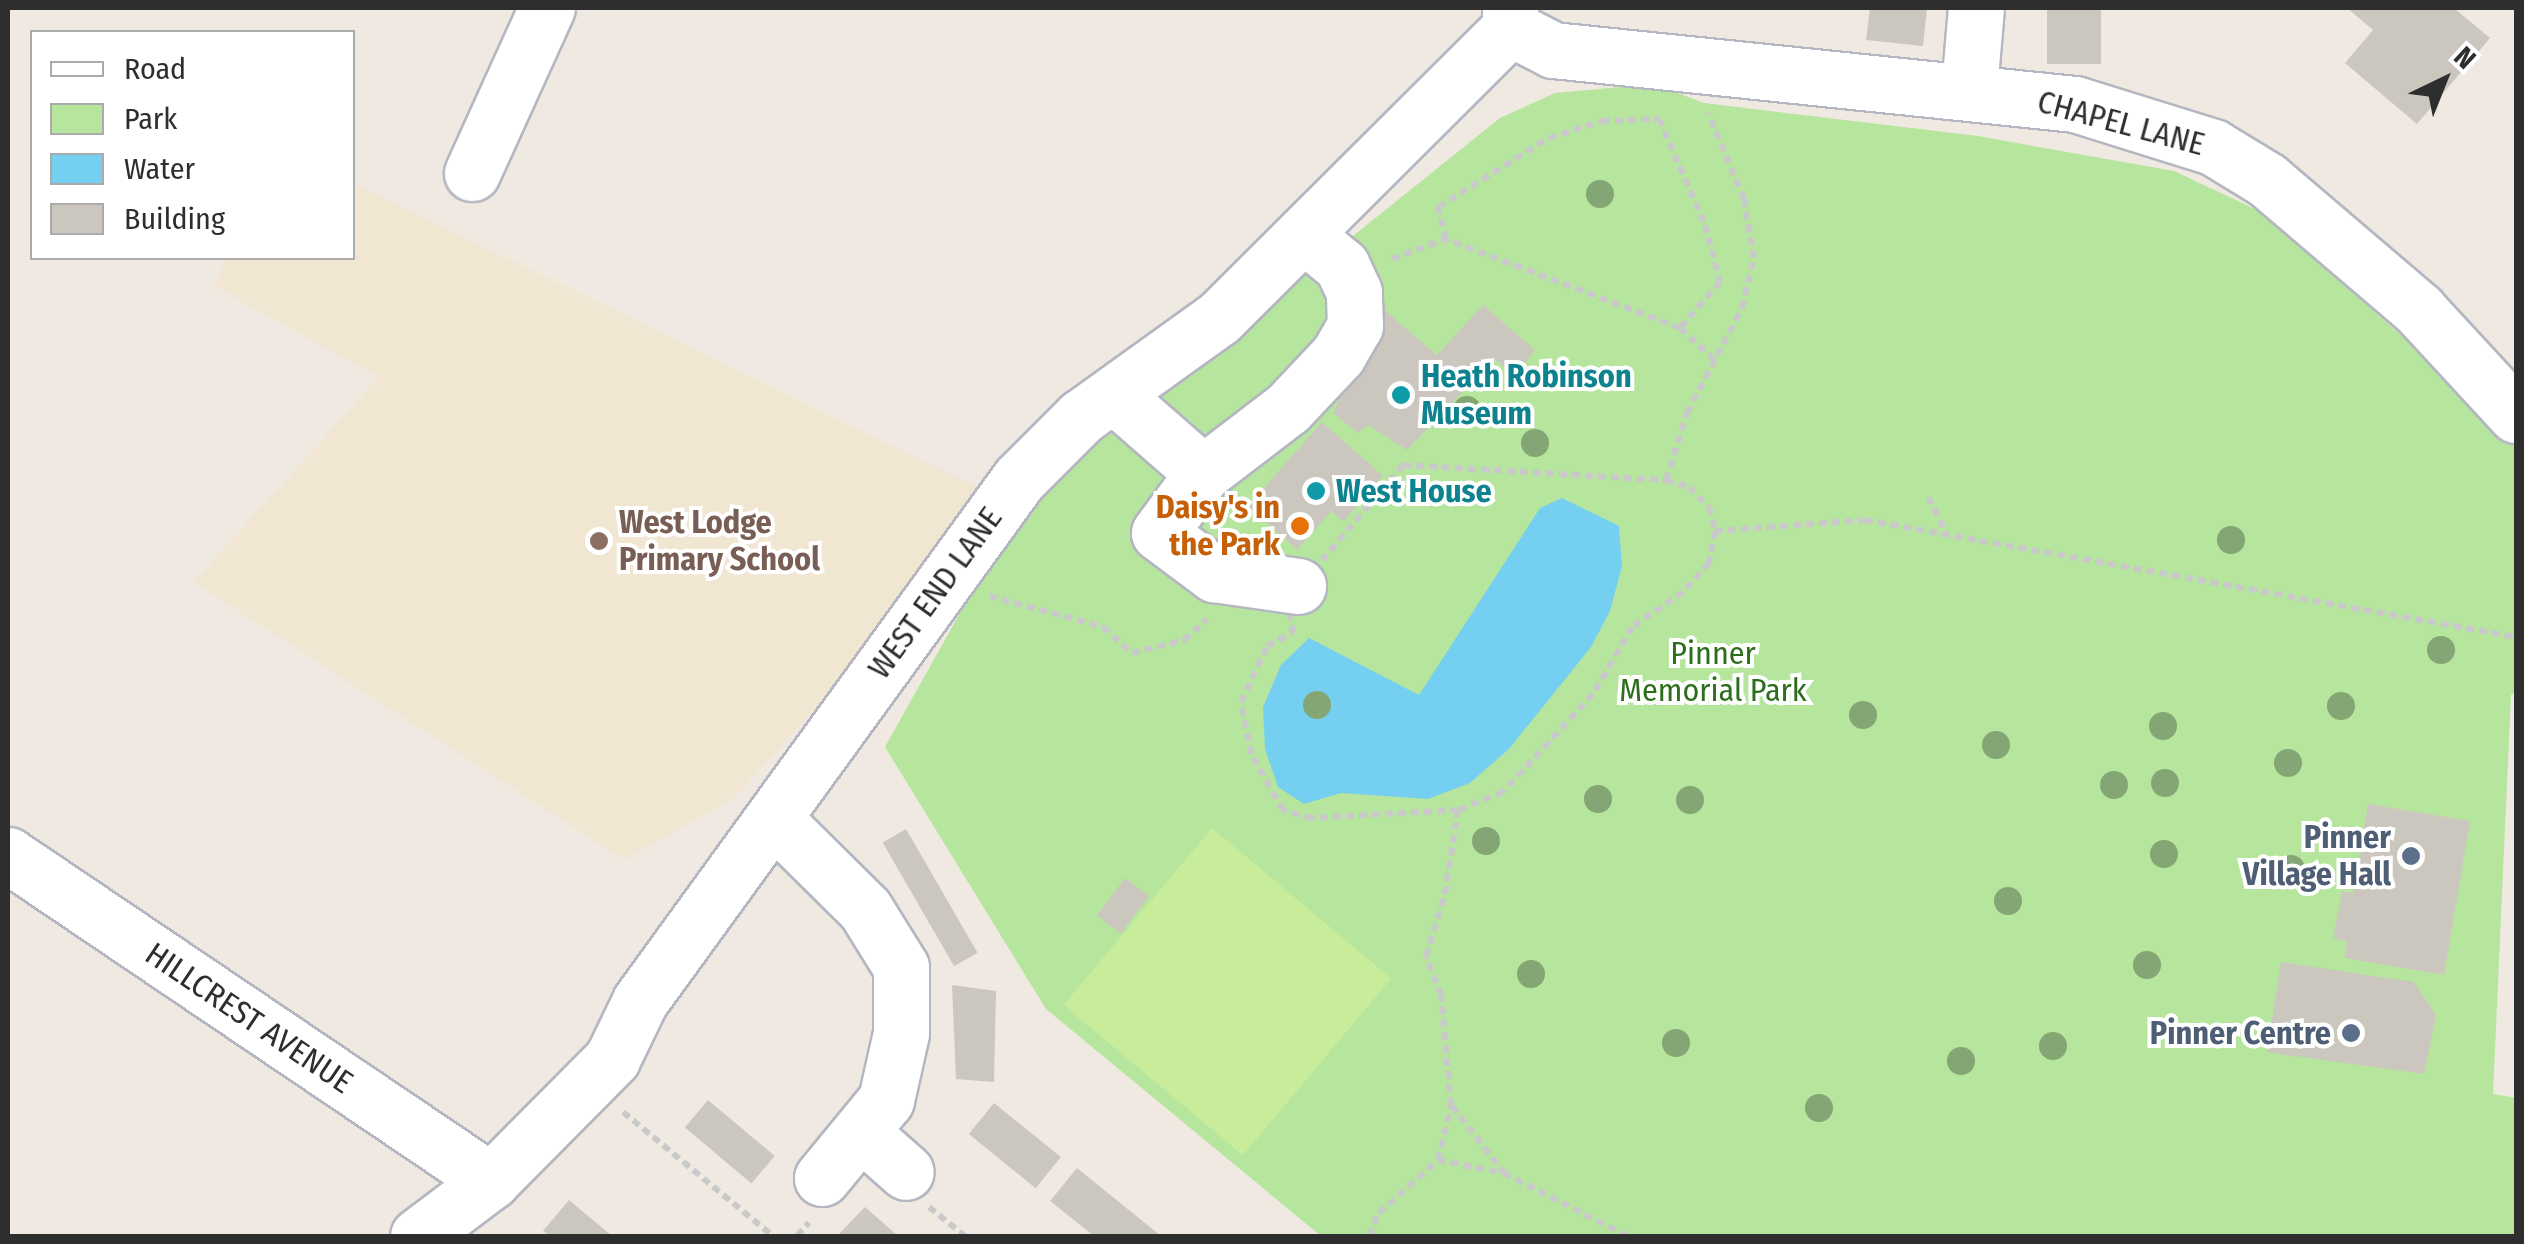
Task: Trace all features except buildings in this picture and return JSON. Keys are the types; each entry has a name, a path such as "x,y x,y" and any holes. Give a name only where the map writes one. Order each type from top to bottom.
{"street":[{"path":"472,173 546,8"},
{"path":"1970,89 1976,8"},
{"name":"CHAPEL LANE","path":"1510,18 1553,50 1970,89 2074,104 2214,147 2267,180 2419,310 2516,416"},
{"name":"WEST END LANE","path":"418,1236 491,1181 612,1059 640,1000 1019,479 1082,416 1219,318 1510,18"},
{"path":"1275,581 1214,574 1159,532 1203,473 1288,408 1338,355 1355,326 1354,292 1342,266 1303,234"},
{"path":"1114,395 1203,473"},
{"path":"773,818 865,909 901,967 901,1033 886,1100 863,1134 822,1178"},
{"name":"HILLCREST AVENUE","path":"8,855 491,1181"},
{"path":"863,1134 906,1172"}],"path":[{"path":"1666,480 1687,413 1742,308 1754,258 1744,200 1704,103"},
{"path":"1446,239 1438,208 1550,138 1602,122 1659,119 1705,225 1720,282 1680,328"},
{"path":"1382,251 1396,262 1446,239 1680,328 1717,362"},
{"path":"933,596 972,592 1103,627 1132,653 1184,640 1275,581 1403,465 1666,480 1688,488 1708,507 1715,531 1709,562 1683,592 1632,626 1593,694 1528,769 1503,792 1458,810 1312,818 1283,810 1251,754 1241,702 1267,646 1292,632 1288,600 1275,581"},
{"path":"1928,497 1947,533"},
{"path":"1715,531 1864,520 2516,637"},
{"path":"1369,1236 1379,1213 1438,1160 1451,1105 1441,995 1426,956 1445,894 1458,810"},
{"path":"587,1082 773,1236"},
{"path":"1451,1105 1504,1173"},
{"path":"1438,1160 1504,1173 1627,1236"}],"shaded area":[{"name":"West Lodge Primary School","path":"355,184 1003,500 733,799 624,860 194,582 379,377 214,286 225,260 355,260"}],"green space":[{"name":"Pinner Memorial Park","path":"1654,84 1704,103 1978,136 2174,171 2257,210 2516,435 2516,692 2511,695 2493,1094 2516,1098 2516,1236 1321,1236 1046,1009 885,747 998,545 1069,464 1500,118 1555,93"},
{"path":"1212,828 1391,978 1243,1155 1064,1005"}],"water":[{"path":"1562,498 1619,526 1622,566 1610,611 1591,647 1509,749 1470,783 1428,799 1341,793 1304,804 1278,787 1265,749 1263,707 1281,665 1309,638 1419,695 1540,508"}],"place":[{"name":"Heath Robinson Museum","path":"1401,395"},
{"name":"West House","path":"1316,491"},
{"name":"Daisy's in the Park","path":"1300,526"},
{"name":"West Lodge Primary School","path":"599,541"},
{"name":"Pinner Village Hall","path":"2411,856"},
{"name":"Pinner Centre","path":"2351,1033"}]}
